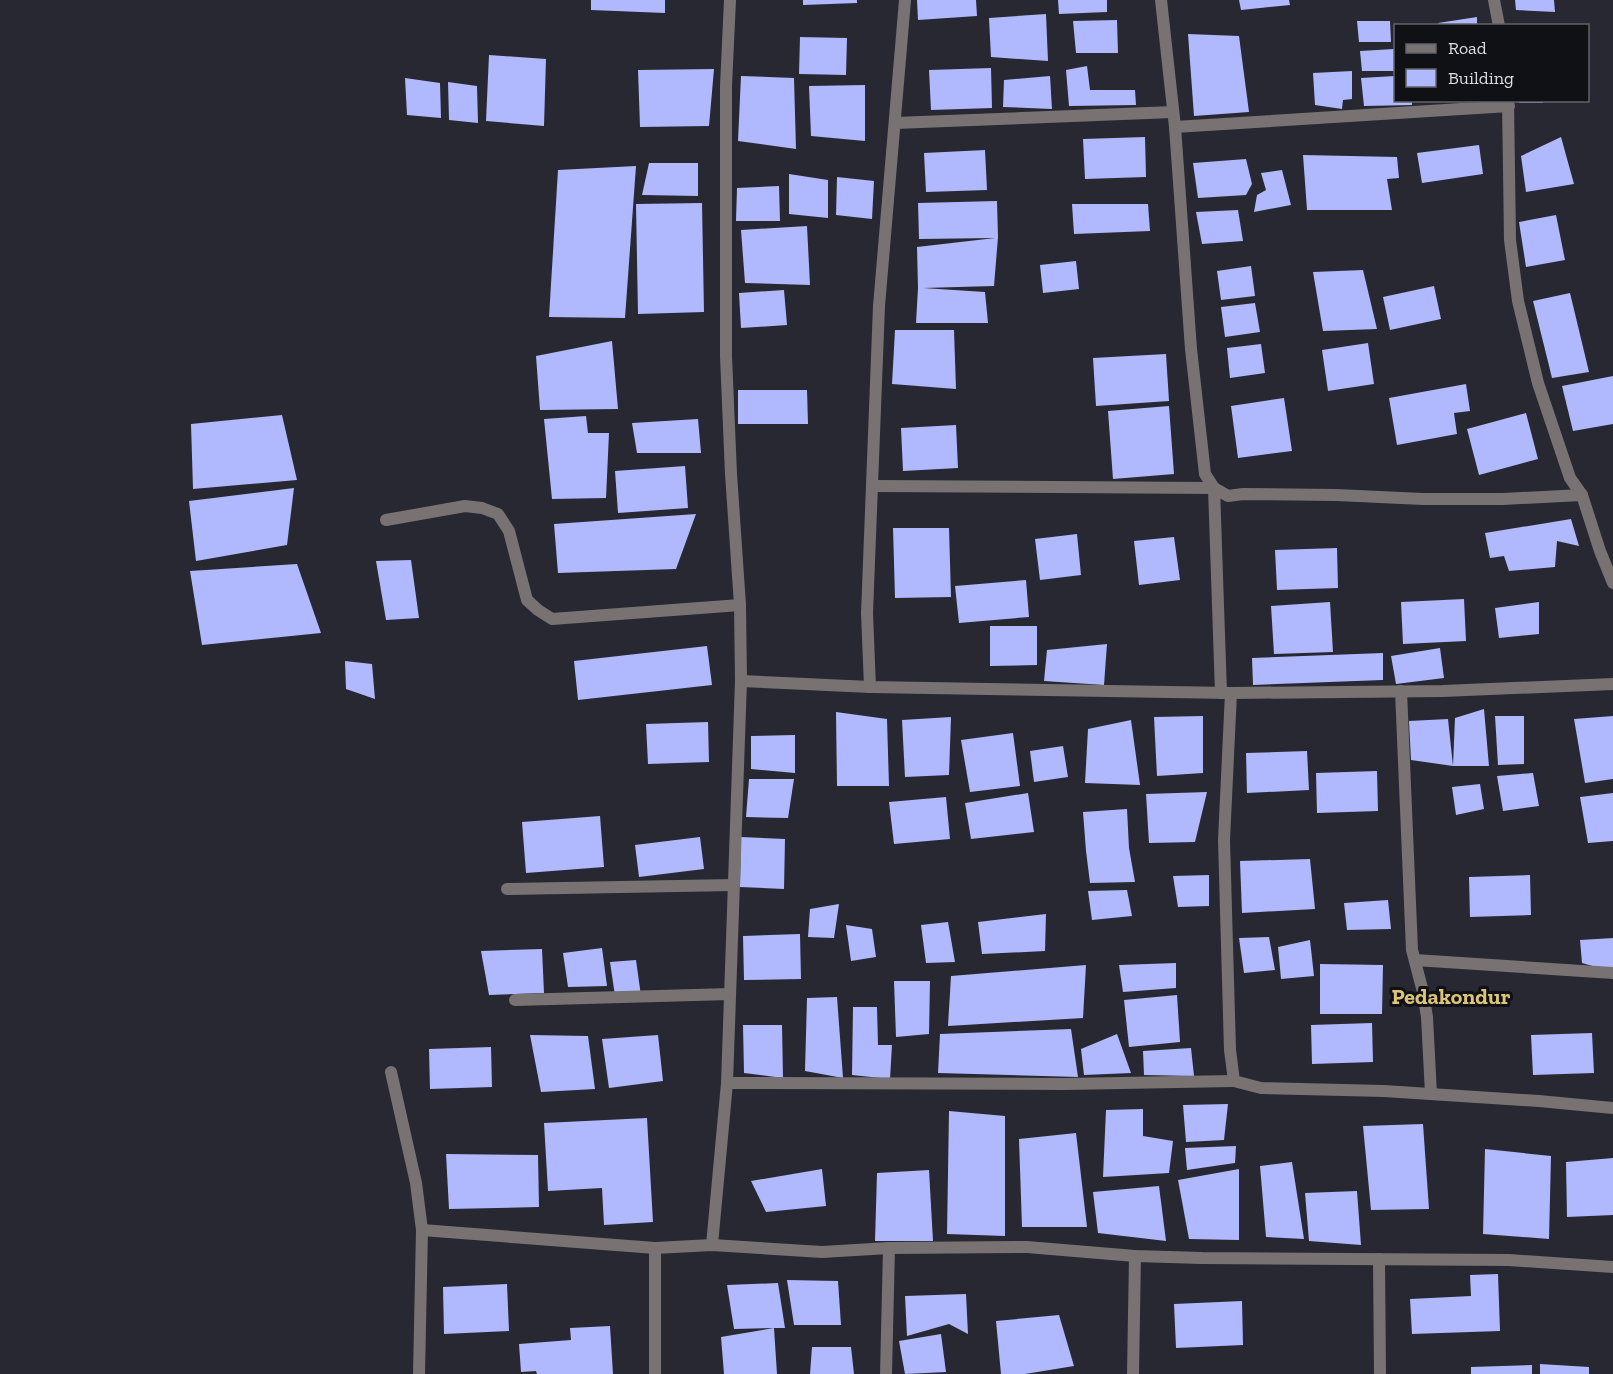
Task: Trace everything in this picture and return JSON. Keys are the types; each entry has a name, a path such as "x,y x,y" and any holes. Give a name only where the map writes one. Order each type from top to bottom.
{"street":[{"path":"712,1245 727,1083 741,681 740,605 730,474 726,356 726,86 729,0"},
{"path":"870,687 867,613 879,306 905,0"},
{"path":"1161,0 1175,127 1191,349 1204,474 1214,488 1227,495 1336,495 1423,499 1503,499 1582,495"},
{"path":"1494,0 1498,24"},
{"path":"1175,127 1508,103 1510,240 1518,301 1538,383 1570,478 1582,495 1613,583"},
{"path":"894,123 1173,112"},
{"path":"872,486 1214,488"},
{"path":"1214,488 1226,693 1224,840 1230,1050 1234,1081"},
{"path":"386,520 465,506 482,508 498,514 508,531 527,600 552,619 740,605"},
{"path":"741,681 870,687 1226,693 1443,691 1613,684"},
{"path":"1401,691 1412,950 1427,1017 1431,1094"},
{"path":"507,889 734,885"},
{"path":"1415,960 1613,973"},
{"path":"515,1000 730,994"},
{"path":"391,1072 416,1183 422,1230 419,1374"},
{"path":"727,1083 1065,1084 1234,1081 1261,1088 1384,1091 1613,1108"},
{"path":"422,1230 655,1248 712,1245 822,1252 889,1248 1027,1247 1135,1256 1509,1260 1613,1267"},
{"path":"655,1248 655,1374"},
{"path":"886,1374 889,1248"},
{"path":"1133,1374 1135,1256"},
{"path":"1379,1259 1380,1374"}],"building":[{"path":"591,0 665,0 665,13 591,10"},
{"path":"803,0 857,0 857,3 803,5"},
{"path":"917,0 976,0 977,16 918,20"},
{"path":"1058,0 1107,0 1107,12 1059,14"},
{"path":"1239,0 1289,0 1290,5 1241,10"},
{"path":"1515,0 1554,0 1555,12 1516,10"},
{"path":"1046,14 1048,61 991,57 989,18"},
{"path":"1477,17 1477,24 1438,23"},
{"path":"1117,20 1118,53 1076,53 1073,21"},
{"path":"1357,21 1390,21 1391,42 1359,42"},
{"path":"1188,34 1239,36 1249,112 1194,116"},
{"path":"800,37 847,38 846,75 799,74"},
{"path":"1394,49 1394,71 1362,71 1360,51"},
{"path":"489,55 546,59 544,126 486,121"},
{"path":"1087,66 1090,90 1135,90 1136,105 1069,106 1066,70"},
{"path":"991,68 992,108 931,110 929,70"},
{"path":"714,69 709,126 640,127 638,70"},
{"path":"1352,71 1352,99 1343,100 1342,109 1315,105 1313,73"},
{"path":"741,76 794,78 796,149 738,141"},
{"path":"1050,76 1052,109 1003,107 1004,80"},
{"path":"1394,76 1394,102 1412,102 1412,105 1364,106 1361,78"},
{"path":"405,78 440,83 441,118 407,115"},
{"path":"448,82 477,86 478,123 449,120"},
{"path":"865,85 865,141 811,136 809,86"},
{"path":"1519,102 1543,102 1543,103"},
{"path":"1145,137 1146,177 1085,179 1083,139"},
{"path":"1561,137 1574,184 1526,192 1521,156"},
{"path":"1479,145 1483,174 1422,183 1417,153"},
{"path":"985,150 987,190 926,192 924,153"},
{"path":"1303,155 1397,157 1399,178 1387,179 1392,210 1307,210"},
{"path":"1246,159 1252,184 1246,195 1198,198 1193,163"},
{"path":"649,163 698,163 698,196 642,195"},
{"path":"636,166 625,318 549,317 558,170"},
{"path":"1282,170 1291,205 1254,212 1257,195 1266,190 1261,173"},
{"path":"789,174 828,180 828,218 789,214"},
{"path":"837,177 874,181 872,219 836,215"},
{"path":"779,186 780,221 736,221 737,188"},
{"path":"997,201 998,237 994,286 923,288 985,292 988,323 916,323 917,247 995,238 919,239 918,203"},
{"path":"702,203 704,312 638,314 636,204"},
{"path":"1072,204 1148,204 1150,231 1074,234"},
{"path":"1238,210 1243,241 1202,244 1196,212"},
{"path":"1556,215 1565,260 1526,267 1519,222"},
{"path":"807,226 810,285 745,283 741,230"},
{"path":"1076,261 1079,289 1043,293 1040,265"},
{"path":"1251,266 1255,296 1221,300 1217,271"},
{"path":"1363,270 1377,329 1323,331 1313,272"},
{"path":"1434,286 1441,319 1390,330 1383,297"},
{"path":"784,290 787,325 741,328 739,293"},
{"path":"1570,293 1589,372 1552,378 1533,301"},
{"path":"1255,303 1260,332 1225,337 1221,307"},
{"path":"895,330 954,330 956,389 892,384"},
{"path":"612,341 618,409 540,410 536,356"},
{"path":"1368,343 1374,384 1328,391 1322,350"},
{"path":"1261,344 1265,373 1230,378 1227,348"},
{"path":"1166,354 1169,401 1096,406 1093,358"},
{"path":"1613,376 1613,424 1573,431 1562,386"},
{"path":"1466,384 1470,411 1454,413 1457,434 1397,445 1389,398"},
{"path":"738,390 807,390 808,424 738,424"},
{"path":"1284,398 1292,451 1238,458 1231,406"},
{"path":"1169,406 1174,474 1113,479 1108,411"},
{"path":"1526,413 1538,459 1479,475 1467,429"},
{"path":"282,415 297,480 193,489 191,424"},
{"path":"586,416 588,433 609,433 606,498 552,499 544,419"},
{"path":"698,419 701,453 637,453 632,423"},
{"path":"956,425 958,468 903,471 901,428"},
{"path":"685,466 688,508 618,513 615,471"},
{"path":"294,488 287,545 196,561 189,501"},
{"path":"696,514 676,569 558,573 554,524"},
{"path":"1571,519 1579,546 1557,541 1555,567 1509,571 1504,556 1490,558 1485,533"},
{"path":"893,528 949,528 951,597 895,598"},
{"path":"1077,534 1081,575 1040,580 1035,539"},
{"path":"1174,537 1180,580 1139,585 1134,541"},
{"path":"1337,548 1338,588 1277,590 1275,550"},
{"path":"411,560 419,618 386,620 376,561"},
{"path":"297,564 321,633 202,645 190,571"},
{"path":"1026,580 1029,617 959,623 955,586"},
{"path":"1464,599 1466,641 1403,644 1401,602"},
{"path":"1330,602 1333,652 1274,654 1271,606"},
{"path":"1539,602 1539,634 1499,638 1495,608"},
{"path":"990,626 1037,626 1037,665 990,666"},
{"path":"1107,644 1104,685 1044,681 1047,650"},
{"path":"707,646 712,685 578,700 574,661"},
{"path":"1440,648 1444,678 1396,684 1391,656"},
{"path":"1383,653 1383,680 1253,685 1252,658"},
{"path":"345,661 372,664 375,699 346,689"},
{"path":"1484,709 1489,766 1453,766 1455,718"},
{"path":"836,712 887,719 889,786 837,786"},
{"path":"1203,716 1203,773 1157,776 1154,717"},
{"path":"1495,716 1524,716 1524,764 1498,765"},
{"path":"1613,716 1613,779 1585,783 1574,719"},
{"path":"951,717 949,775 905,777 902,720"},
{"path":"1448,719 1453,766 1411,760 1409,721"},
{"path":"1131,720 1140,785 1085,783 1088,729"},
{"path":"708,722 709,762 648,764 646,724"},
{"path":"1013,733 1020,786 970,792 961,740"},
{"path":"795,735 795,773 751,769 751,736"},
{"path":"1063,746 1068,777 1034,782 1030,751"},
{"path":"1307,751 1309,790 1247,793 1246,753"},
{"path":"1377,771 1378,811 1317,813 1316,773"},
{"path":"1533,773 1539,806 1503,811 1497,776"},
{"path":"749,779 794,779 788,818 746,817"},
{"path":"1480,784 1484,809 1456,815 1452,787"},
{"path":"1207,792 1195,842 1149,843 1146,794"},
{"path":"1028,793 1034,832 971,839 965,803"},
{"path":"1613,793 1613,841 1588,843 1580,797"},
{"path":"946,797 950,839 894,844 889,802"},
{"path":"1127,809 1129,848 1135,882 1090,883 1083,812"},
{"path":"600,816 604,867 526,873 522,822"},
{"path":"700,837 704,869 639,877 635,845"},
{"path":"741,837 785,839 784,889 740,887"},
{"path":"1310,859 1315,909 1242,913 1240,861"},
{"path":"1209,875 1209,906 1178,907 1173,876"},
{"path":"1530,875 1531,915 1470,917 1469,877"},
{"path":"1127,890 1132,916 1092,920 1088,891"},
{"path":"1388,900 1391,929 1347,930 1344,903"},
{"path":"839,904 834,938 808,937 810,909"},
{"path":"1046,914 1045,951 982,954 978,922"},
{"path":"948,922 955,962 926,963 921,925"},
{"path":"846,925 872,929 876,957 851,961"},
{"path":"800,934 801,979 744,980 743,936"},
{"path":"1269,937 1275,970 1244,973 1239,938"},
{"path":"1613,938 1613,972 1582,963 1580,940"},
{"path":"1310,940 1314,976 1281,979 1278,947"},
{"path":"602,948 607,986 568,987 563,953"},
{"path":"542,949 544,993 489,995 481,951"},
{"path":"636,960 641,996 615,996 610,962"},
{"path":"1176,963 1176,988 1123,992 1119,965"},
{"path":"1320,964 1383,965 1382,1014 1320,1014"},
{"path":"1086,965 1083,1018 948,1026 951,976"},
{"path":"894,981 930,981 929,1034 896,1037"},
{"path":"1177,995 1180,1042 1129,1047 1124,1000"},
{"path":"837,997 843,1078 805,1071 807,998"},
{"path":"853,1007 877,1007 878,1045 892,1045 890,1079 852,1075"},
{"path":"1372,1023 1373,1062 1312,1064 1311,1025"},
{"path":"743,1025 782,1025 783,1078 744,1073"},
{"path":"1071,1029 1078,1077 938,1073 940,1034"},
{"path":"1592,1033 1594,1073 1533,1075 1531,1035"},
{"path":"1117,1034 1131,1073 1084,1075 1081,1049"},
{"path":"530,1035 588,1036 595,1089 541,1092"},
{"path":"658,1035 663,1081 609,1088 602,1039"},
{"path":"491,1047 492,1087 430,1089 429,1049"},
{"path":"1191,1048 1194,1076 1144,1075 1143,1051"},
{"path":"1228,1104 1224,1140 1186,1142 1183,1105"},
{"path":"1143,1109 1143,1136 1173,1141 1169,1173 1103,1177 1106,1110"},
{"path":"949,1111 1005,1116 1005,1236 947,1234"},
{"path":"647,1118 653,1222 604,1225 602,1188 548,1191 544,1123"},
{"path":"1423,1124 1429,1209 1371,1210 1363,1126"},
{"path":"1076,1133 1087,1227 1022,1227 1019,1139"},
{"path":"1236,1146 1235,1163 1187,1170 1185,1148"},
{"path":"1485,1149 1551,1156 1549,1239 1483,1234"},
{"path":"446,1154 538,1155 539,1207 449,1209"},
{"path":"1613,1158 1613,1215 1567,1217 1566,1162"},
{"path":"1292,1162 1304,1239 1266,1237 1260,1166"},
{"path":"822,1169 826,1206 766,1212 751,1181"},
{"path":"1239,1169 1239,1240 1189,1239 1178,1180"},
{"path":"929,1170 933,1241 875,1241 877,1173"},
{"path":"1159,1186 1166,1241 1098,1233 1093,1192"},
{"path":"1357,1191 1361,1245 1309,1241 1305,1193"},
{"path":"1498,1274 1500,1331 1412,1334 1410,1299 1471,1296 1470,1275"},
{"path":"787,1280 838,1281 841,1325 794,1325"},
{"path":"778,1283 785,1328 734,1329 727,1285"},
{"path":"507,1284 509,1331 444,1334 443,1287"},
{"path":"966,1294 968,1334 949,1324 907,1336 905,1296"},
{"path":"1242,1301 1243,1345 1176,1348 1174,1304"},
{"path":"1059,1315 1074,1366 1025,1374 1001,1374 996,1321"},
{"path":"610,1326 613,1374 521,1372 519,1344 571,1340 570,1328"},
{"path":"774,1328 777,1374 724,1374 721,1337"},
{"path":"941,1334 946,1372 905,1374 899,1341"},
{"path":"812,1347 851,1347 854,1374 810,1374"},
{"path":"1540,1364 1589,1367 1589,1374 1540,1374"},
{"path":"1532,1365 1532,1374 1471,1374 1471,1367"}],"district":[{"name":"Pedakondur","path":"1451,996"}]}
